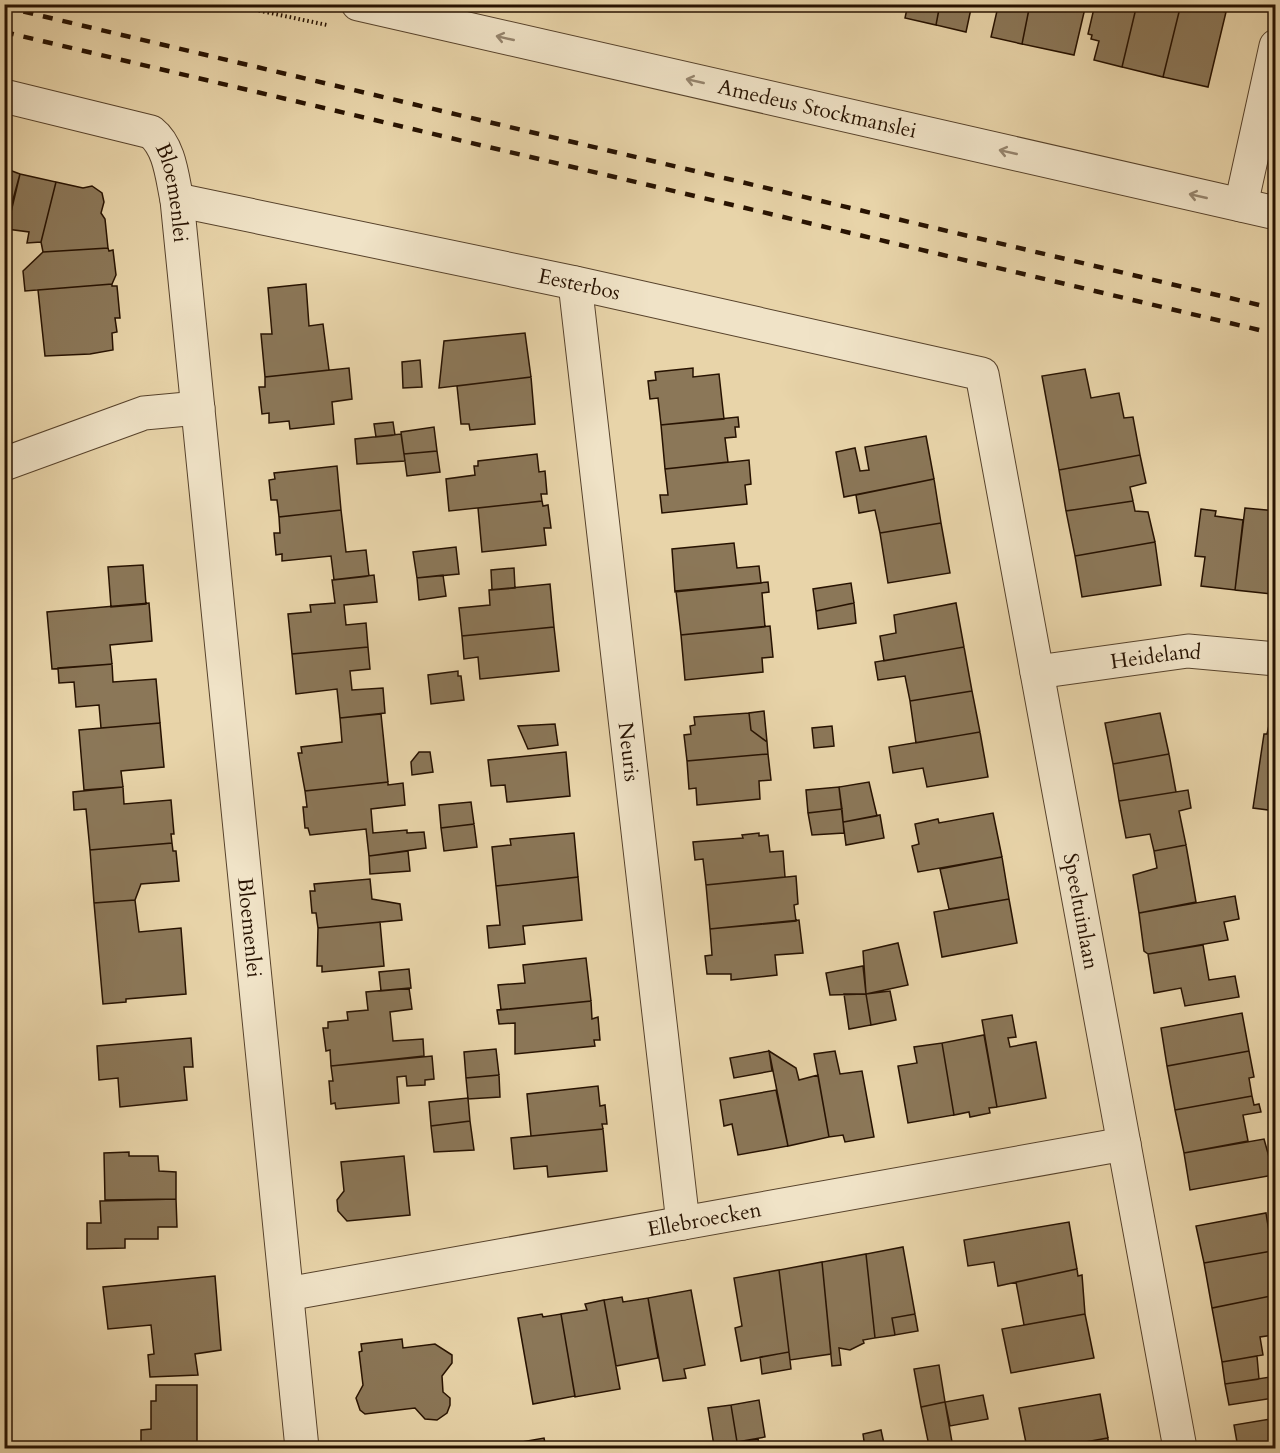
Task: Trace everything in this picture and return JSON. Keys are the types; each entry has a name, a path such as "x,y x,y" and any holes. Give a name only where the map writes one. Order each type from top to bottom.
{"street":[{"name":"Amedeus Stockmanslei","path":"358,4 1275,213"},
{"path":"1241,205 1275,46"},
{"name":"Bloemenlei","path":"4,96 151,132 159,138 165,149 177,200 302,1449"},
{"name":"Eesterbos","path":"177,200 575,283 982,374"},
{"name":"Neuris","path":"575,283 683,1223"},
{"name":"Speeltuinlaan","path":"982,374 1180,1449"},
{"path":"4,464 144,413 198,408"},
{"name":"Heideland","path":"1037,672 1188,651 1275,660"},
{"name":"Ellebroecken","path":"287,1294 1124,1144"}],"building":[{"path":"908,4 940,4 936,25 905,18"},
{"path":"940,4 972,4 966,32 936,25"},
{"path":"990,4 1030,4 1022,44 991,37 997,11 989,10"},
{"path":"1030,4 1086,4 1074,55 1022,44"},
{"path":"1095,4 1137,4 1122,67 1094,60 1099,41 1091,39 1092,35 1088,34"},
{"path":"1137,4 1167,4 1180,8 1163,77 1122,67"},
{"path":"1181,4 1196,4 1226,12 1208,87 1163,77"},
{"path":"4,168 20,174 4,232"},
{"path":"20,174 56,182 41,242 27,243 29,232 7,229"},
{"path":"56,182 83,188 92,186 102,193 104,202 101,213 105,219 108,248 43,252 41,242"},
{"path":"108,248 109,251 113,250 116,275 112,284 25,291 23,271 43,252"},
{"path":"112,284 112,286 117,286 120,318 115,318 117,332 112,333 113,350 90,354 45,356 38,290"},
{"path":"306,284 309,326 323,324 329,370 265,377 261,334 272,334 268,288"},
{"path":"525,333 531,377 439,388 444,341"},
{"path":"420,360 422,387 403,388 402,362"},
{"path":"349,368 352,399 332,402 334,424 290,429 289,421 269,423 269,413 262,414 259,387 265,387 265,377"},
{"path":"693,368 693,377 719,374 724,419 661,425 658,398 650,399 648,381 656,380 655,372"},
{"path":"1085,369 1091,398 1119,393 1124,418 1133,417 1140,455 1059,470 1042,376"},
{"path":"531,377 535,424 470,430 469,424 461,424 457,386"},
{"path":"738,417 739,427 735,427 736,437 725,438 728,462 665,469 661,425"},
{"path":"393,422 395,435 376,437 374,424"},
{"path":"434,427 437,451 404,454 401,432"},
{"path":"401,434 405,461 357,464 355,439"},
{"path":"926,436 934,479 844,497 836,452 855,448 860,471 869,470 865,447"},
{"path":"437,451 440,472 407,476 404,454"},
{"path":"537,454 539,472 545,471 547,494 541,494 542,501 449,511 446,479 475,475 474,466 478,466 478,461"},
{"path":"1140,455 1146,483 1130,487 1133,501 1066,511 1059,470"},
{"path":"749,460 751,484 745,485 747,504 662,513 660,495 668,495 665,469"},
{"path":"337,466 341,510 279,517 277,500 271,500 269,480 275,479 274,473"},
{"path":"934,479 941,523 880,533 875,510 859,513 856,495"},
{"path":"542,501 543,506 548,505 551,528 544,528 546,545 482,552 478,508"},
{"path":"1133,501 1135,511 1148,512 1155,542 1075,556 1066,511"},
{"path":"1245,508 1276,511 1276,569 1272,594 1235,590"},
{"path":"1201,509 1216,511 1215,516 1243,520 1235,590 1201,586 1205,557 1195,556"},
{"path":"341,510 346,552 366,550 369,576 334,580 331,556 282,561 282,554 276,555 274,533 280,533 279,517"},
{"path":"941,523 950,573 888,583 880,533"},
{"path":"1155,542 1161,585 1082,597 1075,556"},
{"path":"734,543 737,568 759,566 761,583 675,592 672,549"},
{"path":"456,547 459,574 417,578 413,552"},
{"path":"143,565 146,604 111,607 108,567"},
{"path":"514,568 515,588 492,590 491,570"},
{"path":"374,575 377,602 344,605 346,625 366,623 368,647 292,654 288,614 311,612 310,605 335,603 332,580"},
{"path":"443,575 446,596 419,600 417,578"},
{"path":"768,582 769,592 762,593 765,627 681,635 676,591"},
{"path":"851,583 854,603 816,611 813,589"},
{"path":"550,584 554,627 462,636 459,608 490,605 489,590"},
{"path":"149,603 152,641 110,645 112,664 52,669 47,612"},
{"path":"854,603 856,623 818,629 816,611"},
{"path":"956,603 964,647 884,661 880,636 896,633 894,615"},
{"path":"770,626 773,657 762,658 763,672 685,680 681,635"},
{"path":"554,627 559,671 480,679 478,657 464,659 462,636"},
{"path":"368,647 370,669 350,671 352,690 383,688 385,713 340,718 337,689 296,694 292,654"},
{"path":"964,647 972,691 910,701 905,676 878,680 875,662"},
{"path":"112,664 113,682 156,679 160,723 101,728 99,705 76,707 74,682 59,683 58,668"},
{"path":"458,671 458,676 461,676 464,700 431,704 428,675"},
{"path":"972,691 980,732 916,743 910,701"},
{"path":"764,711 767,742 751,730 749,713"},
{"path":"749,713 751,730 767,742 768,754 687,761 684,735 691,734 690,726 695,725 694,717"},
{"path":"1160,713 1169,754 1113,764 1105,723"},
{"path":"381,714 388,782 305,791 298,753 302,753 301,747 342,742 340,718"},
{"path":"1270,721 1276,722 1276,811 1253,808 1264,734 1267,734"},
{"path":"160,723 164,767 121,771 123,787 84,790 79,730"},
{"path":"555,724 558,745 528,749 518,726"},
{"path":"832,726 834,746 814,748 812,728"},
{"path":"980,732 988,777 927,787 923,768 893,773 889,747"},
{"path":"419,752 430,752 433,772 412,775 411,762"},
{"path":"566,752 570,796 507,802 505,785 491,786 488,760"},
{"path":"768,754 771,780 759,781 760,799 697,805 696,788 689,789 687,761"},
{"path":"1169,754 1176,792 1119,801 1113,764"},
{"path":"388,782 388,785 403,783 405,805 371,809 373,833 407,830 407,833 424,832 426,848 369,856 366,829 310,835 308,828 305,828 303,807 307,807 305,791"},
{"path":"869,782 877,816 843,822 839,787"},
{"path":"123,787 124,804 171,800 174,834 171,834 172,843 90,850 86,809 74,810 73,792"},
{"path":"839,787 842,809 808,813 806,790"},
{"path":"1188,790 1191,808 1179,811 1186,845 1154,851 1150,834 1126,838 1119,801"},
{"path":"471,802 474,824 441,828 439,805"},
{"path":"842,809 844,833 812,835 808,813"},
{"path":"993,813 1002,857 918,872 912,846 919,844 915,824 938,819 939,823"},
{"path":"880,815 884,838 846,845 843,822"},
{"path":"474,824 477,847 444,851 441,828"},
{"path":"574,833 578,877 496,886 492,847 511,845 510,839"},
{"path":"759,833 759,836 768,835 770,852 783,851 785,877 706,885 703,859 695,860 693,842 743,838 742,835"},
{"path":"172,843 173,851 176,851 179,881 141,884 135,900 94,903 90,850"},
{"path":"1186,845 1196,902 1139,913 1133,875 1157,868 1154,851"},
{"path":"408,851 410,871 370,874 369,856"},
{"path":"1002,857 1009,899 949,909 940,869"},
{"path":"796,876 798,904 794,905 796,921 710,929 706,885"},
{"path":"578,877 582,920 523,926 525,944 489,948 487,926 500,925 496,886"},
{"path":"370,879 372,899 400,904 402,920 318,928 316,913 312,913 310,891 315,891 314,884"},
{"path":"1235,896 1239,919 1224,922 1228,940 1148,954 1144,951 1139,913"},
{"path":"1009,899 1017,943 942,957 934,912"},
{"path":"135,900 139,932 181,928 186,994 126,999 126,1002 103,1004 94,903"},
{"path":"799,920 803,953 775,955 777,975 731,980 731,974 707,974 705,956 712,955 710,929"},
{"path":"380,922 384,966 322,972 322,966 317,966 318,928"},
{"path":"898,943 908,985 866,994 863,951"},
{"path":"1203,945 1209,980 1235,976 1239,997 1185,1006 1181,988 1154,993 1148,954"},
{"path":"586,958 591,1001 501,1010 498,985 525,983 523,965"},
{"path":"863,966 866,994 830,995 826,973"},
{"path":"409,969 411,988 381,991 379,972"},
{"path":"409,988 412,1009 390,1012 393,1041 423,1039 424,1056 331,1066 330,1050 326,1051 323,1028 328,1028 328,1022 348,1020 347,1012 368,1010 366,992"},
{"path":"890,991 896,1020 871,1025 866,994"},
{"path":"844,994 866,994 871,1025 849,1029"},
{"path":"591,1001 592,1019 598,1017 600,1040 594,1040 595,1046 515,1054 515,1023 499,1024 497,1010"},
{"path":"1242,1013 1249,1051 1167,1066 1161,1028"},
{"path":"1012,1015 1016,1037 1008,1038 1010,1047 1036,1042 1046,1098 997,1107 982,1020"},
{"path":"984,1035 997,1107 989,1108 990,1113 970,1117 969,1112 954,1115 942,1043"},
{"path":"191,1038 193,1067 184,1067 187,1100 120,1107 118,1078 99,1080 97,1046"},
{"path":"942,1043 954,1115 908,1123 898,1066 917,1063 914,1047"},
{"path":"496,1049 499,1075 466,1078 464,1052"},
{"path":"769,1051 796,1068 799,1080 818,1075 829,1137 788,1146"},
{"path":"769,1051 772,1071 734,1078 730,1058"},
{"path":"835,1051 840,1074 862,1071 874,1137 845,1142 843,1135 829,1137 814,1054"},
{"path":"1249,1051 1254,1077 1249,1078 1252,1096 1175,1110 1167,1066"},
{"path":"432,1056 434,1079 425,1080 425,1085 407,1086 406,1076 397,1077 399,1103 336,1109 335,1103 331,1104 329,1081 333,1081 331,1066"},
{"path":"499,1075 500,1097 468,1099 466,1078"},
{"path":"598,1086 600,1106 605,1105 607,1124 602,1124 603,1129 531,1136 527,1094"},
{"path":"776,1090 788,1146 738,1155 732,1124 724,1126 720,1100"},
{"path":"1252,1096 1254,1105 1259,1104 1261,1112 1243,1115 1248,1141 1184,1153 1175,1110"},
{"path":"468,1098 470,1121 431,1126 429,1102"},
{"path":"470,1121 474,1150 434,1152 431,1126"},
{"path":"603,1129 607,1171 548,1177 547,1166 514,1169 511,1138"},
{"path":"1264,1139 1274,1175 1190,1190 1184,1153"},
{"path":"129,1152 129,1156 158,1156 159,1171 176,1172 176,1199 105,1200 104,1153"},
{"path":"404,1156 410,1215 347,1221 338,1211 337,1200 344,1191 341,1162"},
{"path":"176,1199 177,1227 158,1227 158,1239 125,1239 125,1248 87,1249 87,1223 101,1223 100,1201"},
{"path":"1266,1213 1272,1251 1204,1263 1196,1226"},
{"path":"1069,1222 1077,1269 998,1286 994,1262 968,1266 964,1240"},
{"path":"903,1247 915,1314 892,1318 895,1335 875,1338 866,1254"},
{"path":"1272,1251 1276,1295 1212,1308 1204,1263"},
{"path":"866,1254 875,1338 863,1340 864,1343 850,1350 839,1348 841,1365 832,1366 822,1262"},
{"path":"822,1262 831,1354 790,1360 779,1270"},
{"path":"1077,1269 1078,1276 1082,1275 1085,1314 1024,1325 1016,1282"},
{"path":"779,1270 789,1352 741,1361 735,1328 742,1326 734,1278"},
{"path":"215,1276 221,1350 195,1354 198,1375 150,1377 148,1355 154,1354 151,1325 108,1329 103,1287"},
{"path":"691,1290 705,1365 684,1369 686,1378 663,1381 648,1298"},
{"path":"1276,1295 1276,1331 1274,1335 1260,1337 1263,1355 1222,1362 1212,1308"},
{"path":"622,1297 623,1302 648,1298 658,1358 616,1366 604,1300"},
{"path":"604,1300 620,1389 575,1397 561,1314 587,1310 585,1304"},
{"path":"542,1314 543,1317 561,1314 575,1396 533,1404 518,1318"},
{"path":"915,1314 918,1331 895,1335 892,1318"},
{"path":"1085,1314 1094,1358 1011,1373 1002,1329"},
{"path":"402,1339 403,1348 435,1344 452,1355 452,1363 442,1376 443,1392 450,1398 450,1405 447,1413 437,1420 425,1419 415,1408 365,1414 360,1410 356,1398 363,1385 359,1352 362,1351 361,1344"},
{"path":"789,1352 791,1369 762,1374 760,1357"},
{"path":"1257,1356 1259,1379 1225,1384 1222,1362"},
{"path":"939,1365 945,1402 921,1407 914,1369"},
{"path":"1270,1377 1273,1398 1229,1405 1225,1384"},
{"path":"156,1385 197,1385 197,1448 135,1448 141,1447 141,1430 151,1429 151,1401 156,1401"},
{"path":"1100,1394 1108,1438 1052,1448 1027,1448 1019,1408"},
{"path":"983,1395 988,1419 950,1426 945,1402"},
{"path":"759,1400 765,1437 737,1442 731,1405"},
{"path":"945,1402 952,1442 929,1446 921,1407"},
{"path":"731,1405 737,1442 714,1446 708,1408"},
{"path":"1276,1418 1276,1448 1238,1448 1234,1425"},
{"path":"881,1430 885,1448 865,1448 863,1434"},
{"path":"544,1438 546,1448 522,1448 521,1442"},
{"path":"1108,1438 1108,1443 1113,1442 1114,1448 1052,1448"},
{"path":"758,1439 760,1448 737,1448 737,1442"},
{"path":"737,1442 737,1448 714,1448 714,1446"}],"railway":[{"path":"4,7 1276,309"},
{"path":"4,32 1276,334"}]}
